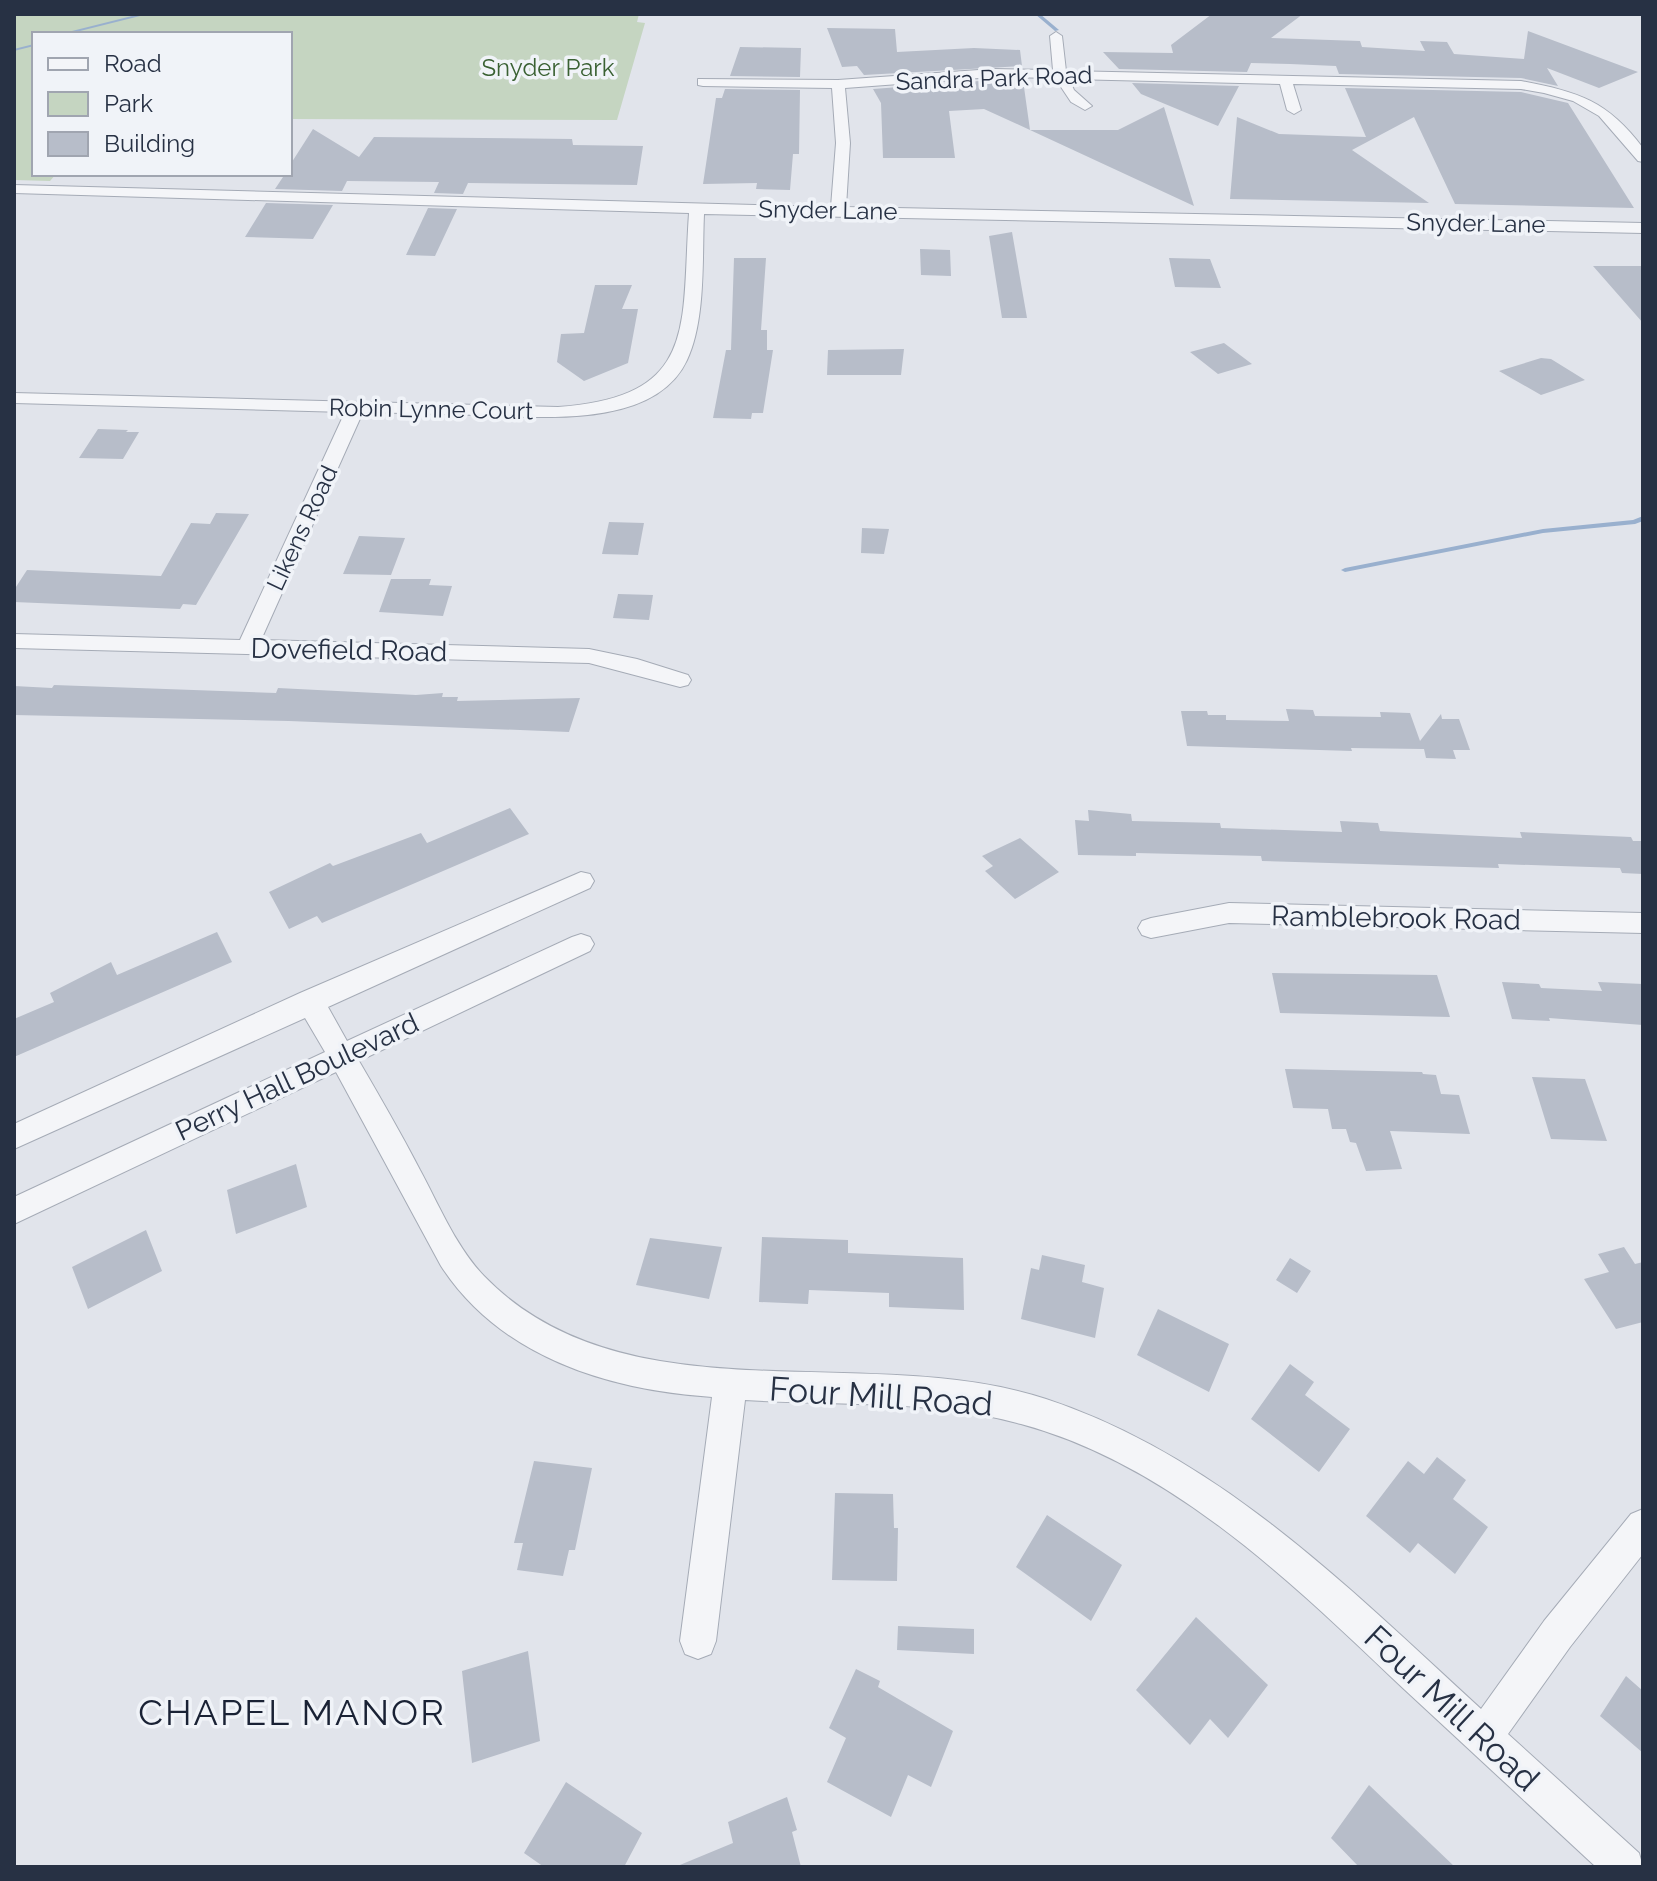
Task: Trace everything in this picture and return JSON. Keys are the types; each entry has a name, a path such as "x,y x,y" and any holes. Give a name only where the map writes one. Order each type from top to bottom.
{"street":[{"path":"1056,36 1058,74 1065,90 1085,106"},
{"name":"Sandra Park Road","path":"703,82 838,84 982,74 1058,74 1497,83 1548,90 1603,110 1617,122 1643,158"},
{"path":"1285,79 1294,110"},
{"path":"838,84 843,143 838,210"},
{"name":"Snyder Lane","path":"14,189 697,209 1643,228"},
{"name":"Robin Lynne Court","path":"14,398 582,411 616,405 645,391 669,373 683,347 697,209"},
{"name":"Likens Road","path":"247,648 356,408"},
{"name":"Dovefield Road","path":"14,641 589,656 637,666 680,680"},
{"path":"14,1137 581,881"},
{"name":"Ramblebrook Road","path":"1151,928 1229,913 1643,923"},
{"name":"Perry Hall Boulevard","path":"14,1211 581,944"},
{"name":"Four Mill Road","path":"310,1001 446,1245 473,1287 503,1314 544,1342 596,1363 730,1386 864,1387 967,1396 1016,1407 1115,1443 1225,1509 1296,1563 1625,1867"},
{"path":"698,1641 730,1386"},
{"path":"1484,1737 1557,1634 1643,1526"}],"green space":[{"name":"Snyder Park","path":"14,14 639,14 637,22 645,23 617,120 292,119 292,32 32,32 32,176 54,176 50,181 14,180"}],"building":[{"path":"1212,14 1303,14 1271,38 1360,41 1362,47 1425,51 1420,41 1447,42 1454,54 1524,59 1528,31 1638,72 1599,88 1547,68 1558,86 1521,78 1339,74 1336,66 1290,64 1251,63 1247,72 1119,69 1103,52 1173,53 1171,45"},
{"path":"827,28 895,29 897,52 974,48 1020,50 1022,66 864,75 857,66 842,67"},
{"path":"740,47 801,48 800,77 730,76"},
{"path":"1023,80 1030,130 984,109 949,111 955,158 883,158 881,103 873,89"},
{"path":"1132,83 1239,86 1218,126 1141,94"},
{"path":"1345,88 1521,92 1568,103 1634,208 1455,204 1414,117 1352,150 1429,203 1230,199 1237,117 1279,134 1366,137"},
{"path":"725,89 800,90 799,154 793,154 790,190 756,189 757,183 703,184 716,98 722,98"},
{"path":"1164,107 1194,206 1030,130 1118,130"},
{"path":"313,129 359,157 374,137 572,139 573,145 643,146 637,185 468,183 463,194 434,193 439,182 347,181 342,191 275,189 284,176 292,176 292,162"},
{"path":"266,203 333,205 313,239 245,237"},
{"path":"428,208 457,209 435,256 406,255"},
{"path":"1012,232 1027,318 1002,318 989,236"},
{"path":"920,249 950,250 951,276 921,275"},
{"path":"734,258 766,258 761,330 767,330 767,350 773,350 763,413 752,413 751,419 713,418 726,350 731,350"},
{"path":"1169,258 1210,259 1221,288 1175,287"},
{"path":"1593,266 1643,266 1643,323"},
{"path":"595,285 632,285 622,309 638,309 628,363 584,381 557,362 561,334 584,333"},
{"path":"1224,343 1252,364 1218,374 1190,352"},
{"path":"904,349 901,375 827,375 828,350"},
{"path":"1541,358 1551,359 1585,380 1541,395 1499,371"},
{"path":"98,429 139,432 123,459 79,458"},
{"path":"216,513 249,514 196,605 183,604 180,609 14,602 14,590 27,570 161,576 191,523 210,524"},
{"path":"609,522 644,523 638,555 602,554"},
{"path":"862,528 889,529 884,554 861,553"},
{"path":"359,536 405,538 391,575 343,574"},
{"path":"391,579 431,579 429,585 452,586 443,616 379,612"},
{"path":"618,594 653,595 649,620 613,618"},
{"path":"54,685 276,693 278,688 416,695 443,693 442,697 458,697 457,701 580,698 569,732 289,721 14,715 14,686 52,688"},
{"path":"1286,709 1313,710 1315,716 1381,717 1380,712 1410,713 1420,741 1441,714 1442,719 1459,719 1470,750 1453,750 1456,759 1426,758 1424,749 1351,748 1352,751 1187,746 1181,711 1207,711 1208,715 1226,715 1226,720 1289,721"},
{"path":"510,808 529,834 322,923 317,916 289,929 269,892 330,863 333,866 421,833 427,843"},
{"path":"1088,810 1131,814 1132,821 1220,823 1221,828 1342,832 1340,821 1378,823 1380,831 1522,838 1520,832 1631,837 1633,841 1643,841 1643,874 1622,873 1620,868 1262,861 1261,856 1136,853 1136,856 1078,855 1075,820 1089,821"},
{"path":"1020,838 1059,872 1015,899 985,871 993,866 982,856"},
{"path":"217,932 232,962 14,1057 14,1019 54,1002 50,993 111,962 117,975"},
{"path":"1272,973 1437,975 1450,1017 1280,1013"},
{"path":"1502,982 1539,984 1541,988 1602,991 1598,982 1643,984 1643,1025 1549,1018 1550,1021 1512,1019"},
{"path":"1285,1069 1422,1072 1436,1075 1441,1094 1459,1095 1470,1134 1390,1131 1402,1169 1366,1171 1356,1143 1350,1142 1346,1129 1332,1129 1328,1109 1293,1108"},
{"path":"1532,1077 1585,1079 1607,1141 1551,1139"},
{"path":"296,1164 307,1207 236,1234 227,1190"},
{"path":"146,1230 162,1271 88,1309 72,1267"},
{"path":"762,1237 848,1240 848,1253 963,1258 964,1310 889,1307 889,1293 809,1290 808,1304 759,1302"},
{"path":"650,1238 722,1247 709,1299 636,1285"},
{"path":"1624,1247 1635,1264 1643,1262 1643,1322 1616,1329 1584,1279 1609,1272 1598,1254"},
{"path":"1042,1255 1085,1265 1082,1282 1104,1288 1095,1338 1021,1319 1031,1268 1039,1270"},
{"path":"1290,1258 1311,1271 1297,1293 1276,1280"},
{"path":"1158,1309 1229,1344 1209,1392 1137,1355"},
{"path":"1290,1364 1314,1382 1305,1395 1350,1429 1319,1472 1251,1419"},
{"path":"1437,1457 1466,1480 1453,1499 1488,1527 1455,1574 1418,1543 1410,1553 1366,1516 1408,1461 1424,1474"},
{"path":"534,1461 592,1468 575,1550 569,1550 563,1576 517,1570 523,1543 514,1543"},
{"path":"835,1493 893,1494 894,1528 898,1528 897,1581 832,1580"},
{"path":"1047,1515 1122,1565 1091,1621 1016,1567"},
{"path":"1196,1617 1268,1685 1228,1738 1210,1719 1190,1745 1136,1690"},
{"path":"898,1626 974,1629 974,1654 897,1650"},
{"path":"528,1651 540,1741 472,1763 462,1671"},
{"path":"856,1669 880,1681 878,1687 953,1731 931,1787 908,1775 891,1817 827,1782 846,1738 829,1728"},
{"path":"1626,1676 1643,1691 1643,1753 1600,1716"},
{"path":"566,1782 642,1833 624,1867 544,1867 524,1853"},
{"path":"1369,1785 1455,1867 1359,1867 1331,1838"},
{"path":"787,1797 797,1830 792,1832 801,1867 675,1867 733,1843 728,1822"}],"waterway":[{"path":"70,32 146,14"},
{"path":"1037,14 1057,30"},
{"path":"14,50 32,46"},
{"path":"1345,570 1543,531 1635,522 1643,518"}],"district":[{"name":"CHAPEL MANOR","path":"292,1712"}]}
